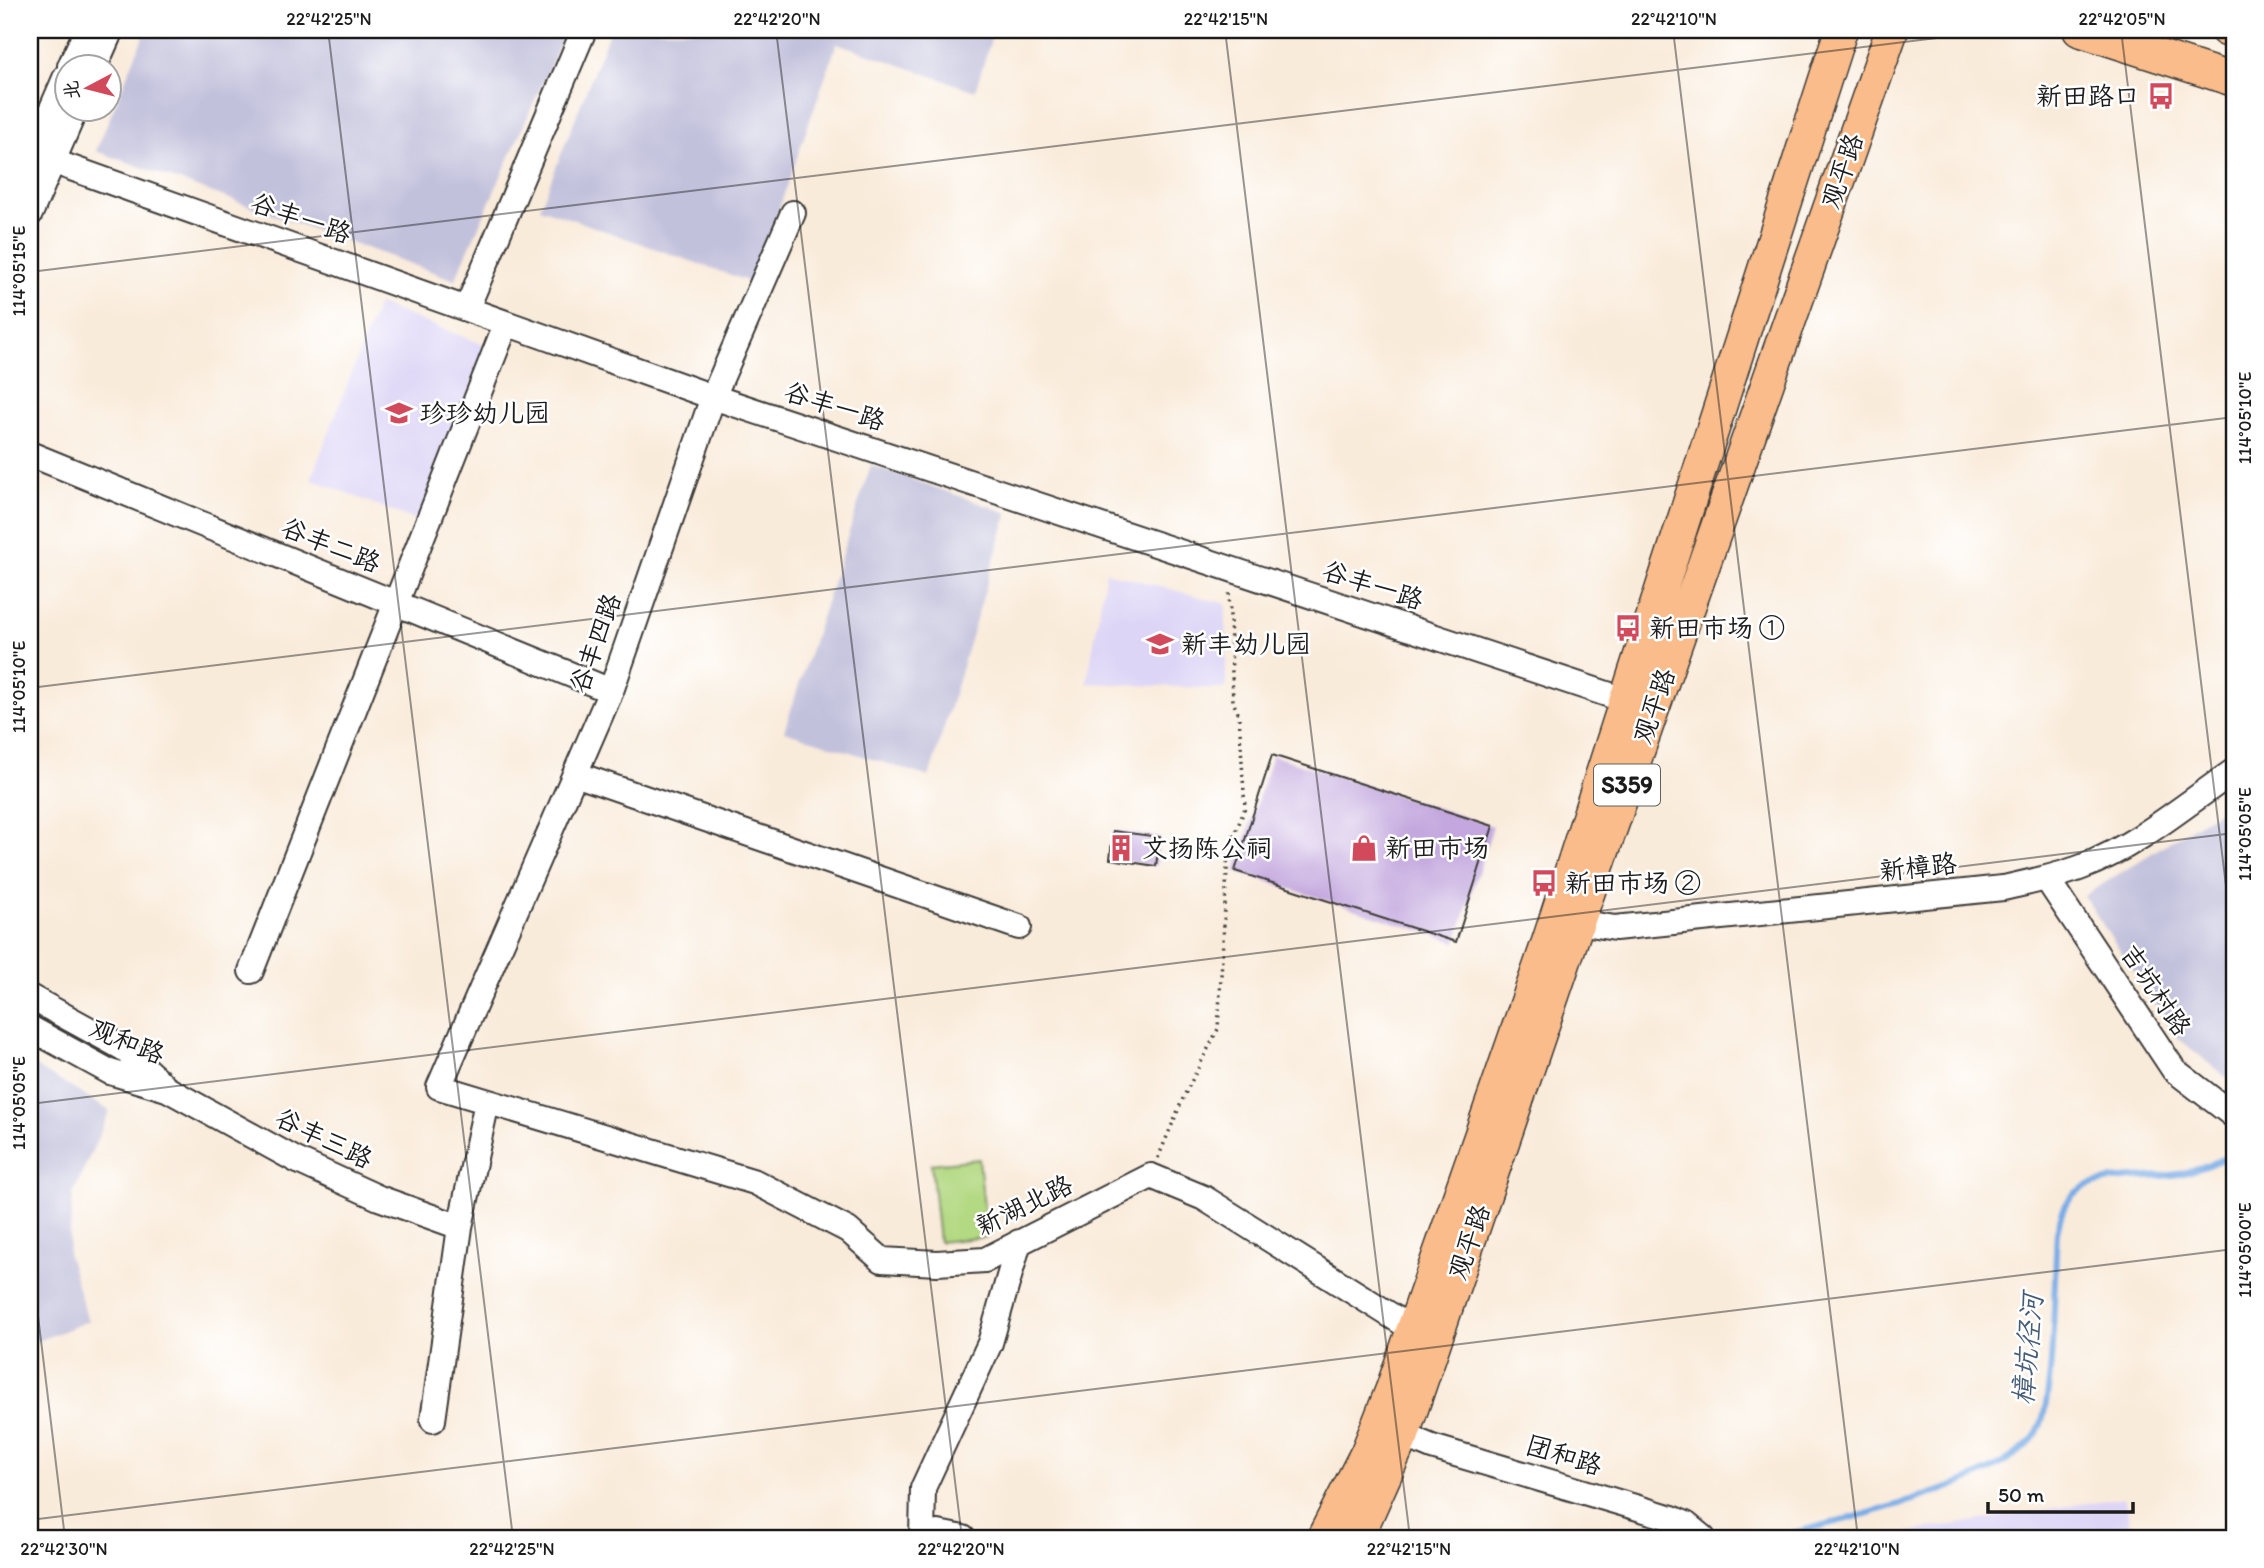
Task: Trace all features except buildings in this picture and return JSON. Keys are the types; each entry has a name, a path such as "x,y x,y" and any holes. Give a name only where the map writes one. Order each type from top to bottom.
{"main road":[{"path":"1825,30 1826,78"},
{"name":"观平路","path":"1323,1538 1367,1452 1413,1330 1549,939 1841,30"},
{"path":"1887,43 1910,30"},
{"path":"2079,30 2234,80"},
{"path":"2226,30 2234,32"},
{"name":"观平路","path":"1357,1538 1404,1435 1578,922 1887,43"}],"street":[{"path":"77,52 87,30"},
{"path":"101,52 111,30"},
{"path":"467,308 584,30"},
{"path":"30,214 38,158 52,117"},
{"path":"38,158 65,122"},
{"name":"谷丰一路","path":"38,158 713,397 1625,700"},
{"name":"谷丰四路","path":"439,1087 611,691 713,397 793,213"},
{"path":"251,971 506,324"},
{"name":"谷丰二路","path":"30,454 611,691"},
{"name":"新樟路","path":"1578,922 1615,928 2003,888 2047,878 2084,866 2119,848 2234,771"},
{"path":"575,774 1019,928"},
{"name":"吉坑村路","path":"2047,878 2174,1070 2234,1116"},
{"name":"观和路","path":"30,997 123,1048 167,1089"},
{"name":"观和路","path":"30,1028 110,1072 167,1089"},
{"name":"新湖北路","path":"439,1087 755,1182 848,1230 882,1260 937,1263 985,1260 1151,1176"},
{"name":"谷丰三路","path":"167,1089 296,1160 379,1198 460,1227"},
{"path":"433,1420 460,1227 487,1102"},
{"path":"1151,1176 1204,1198 1413,1330"},
{"path":"922,1538 923,1488 989,1343 1019,1242"},
{"name":"团和路","path":"1404,1435 1432,1447 1672,1518 1701,1535"},
{"path":"928,1538 937,1532 963,1538"}],"path":[{"path":"1151,1176 1184,1096 1218,1029 1228,852 1245,808 1239,715 1233,702 1228,568"}],"shaded area":[{"path":"146,30 566,30 455,280 96,151 108,122 122,122 122,88"},
{"path":"610,30 994,30 975,91 837,43 753,283 540,208"},
{"name":"珍珍幼儿园","path":"378,304 487,346 420,522 311,479"},
{"path":"871,465 1008,513 929,777 784,731"},
{"name":"新丰幼儿园","path":"1106,572 1226,604 1226,689 1087,683"},
{"path":"2234,801 2234,1084 2178,1038 2084,896"},
{"path":"30,1063 110,1111 73,1193 68,1255 88,1321 30,1344"},
{"path":"2124,1497 2133,1538 1872,1538"}],"green space":[{"path":"979,1159 987,1237 939,1242 931,1164"}],"waterway":[{"name":"樟坑径河","path":"1774,1538 1876,1511 1956,1485 2019,1452 2037,1433 2043,1418 2053,1337 2057,1232 2067,1202 2083,1188 2095,1184 2179,1174 2207,1166 2234,1153"}],"place":[{"name":"新田路口","path":"2161,96"},
{"name":"珍珍幼儿园","path":"399,413"},
{"name":"新田市场 ①","path":"1628,628"},
{"name":"新丰幼儿园","path":"1160,644"},
{"name":"文扬陈公祠","path":"1121,848"},
{"name":"新田市场","path":"1364,848"},
{"name":"新田市场 ②","path":"1544,883"}]}
